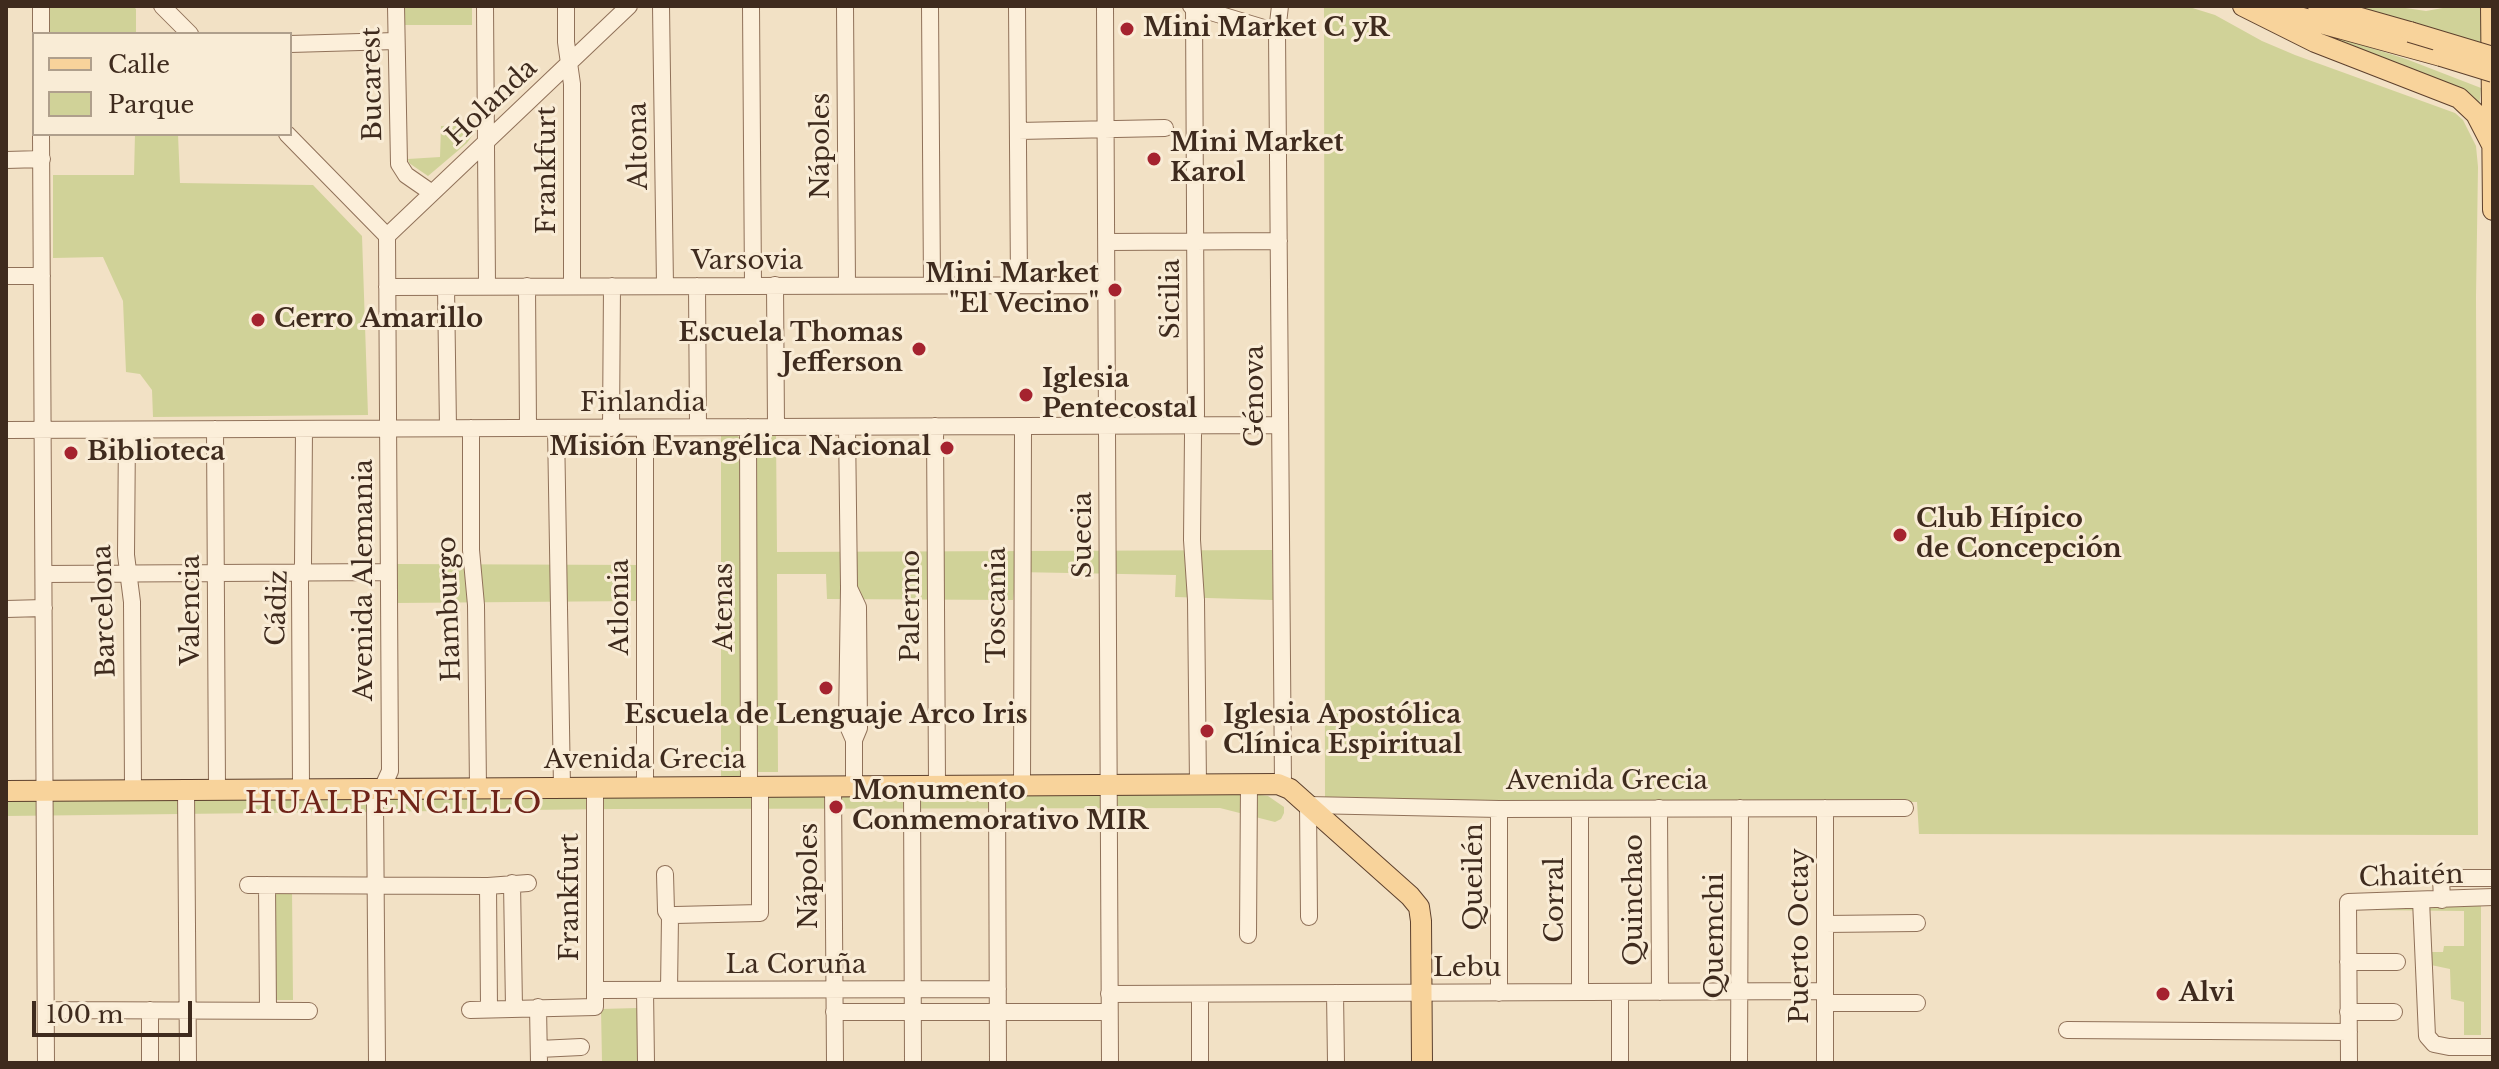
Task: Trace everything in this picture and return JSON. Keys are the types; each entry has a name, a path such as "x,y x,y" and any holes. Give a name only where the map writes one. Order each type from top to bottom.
{"main road":[{"path":"2243,6 2315,42 2459,98 2476,114 2492,145"},
{"path":"2258,6 2493,57"},
{"path":"2318,6 2493,72"},
{"path":"2491,13 2493,210"},
{"path":"1283,785 1419,907 1422,1063"},
{"name":"Avenida Grecia","path":"6,791 1283,785"}],"street":[{"path":"41,6 41,32"},
{"path":"162,6 188,32"},
{"name":"Bucarest","path":"396,6 399,164 406,175 432,193"},
{"path":"485,6 487,286"},
{"name":"Frankfurt","path":"566,6 568,64 572,84 572,286"},
{"name":"Holanda","path":"387,236 629,6"},
{"name":"Altona","path":"661,6 665,286"},
{"path":"751,6 753,286"},
{"name":"Nápoles","path":"845,6 847,285"},
{"path":"930,6 932,285"},
{"path":"1017,6 1019,285"},
{"name":"Suecia","path":"1105,6 1110,1063"},
{"path":"1193,6 1277,32"},
{"name":"Sicilia","path":"1193,6 1195,425 1192,540 1196,600 1198,784"},
{"name":"Génova","path":"1280,6 1277,32 1283,785"},
{"path":"292,44 396,41"},
{"path":"1018,131 1165,128"},
{"path":"41,136 46,1063"},
{"path":"289,136 387,236"},
{"path":"6,160 42,159"},
{"name":"Avenida Alemania","path":"377,1063 375,804 390,771 387,236"},
{"path":"1107,242 1279,241"},
{"path":"6,276 42,276"},
{"path":"775,285 776,427"},
{"name":"Varsovia","path":"387,287 1107,285"},
{"path":"527,286 528,428"},
{"path":"611,428 612,286"},
{"path":"697,286 698,427"},
{"path":"446,287 448,428"},
{"name":"Finlandia","path":"6,430 1280,425"},
{"name":"Palermo","path":"935,426 937,785"},
{"name":"Toscania","path":"1022,785 1023,426"},
{"name":"Atenas","path":"670,917 760,913 748,427"},
{"name":"Nápoles","path":"835,1063 834,989 844,786 854,740 847,724 847,427"},
{"name":"Hamburgo","path":"471,428 478,788"},
{"path":"556,428 562,787"},
{"name":"Atlonia","path":"645,428 645,787"},
{"name":"Valencia","path":"215,429 217,789"},
{"name":"Cádiz","path":"301,789 304,429"},
{"name":"Barcelona","path":"127,430 126,555 132,602 133,790"},
{"path":"44,574 388,572"},
{"path":"6,609 44,608"},
{"path":"1248,935 1249,783"},
{"path":"912,785 913,1063"},
{"path":"997,785 998,1063"},
{"name":"Frankfurt","path":"595,787 595,998"},
{"path":"186,790 188,1063"},
{"path":"1308,805 1309,917"},
{"name":"Avenida Grecia","path":"1308,805 1499,809 1905,808"},
{"name":"Quinchao","path":"1659,808 1660,992"},
{"name":"Quemchi","path":"1739,1063 1740,808"},
{"name":"Puerto Octay","path":"1825,808 1825,1063"},
{"name":"Queilén","path":"1499,809 1499,993"},
{"name":"Corral","path":"1580,809 1580,992"},
{"path":"665,874 666,911 670,917 669,990"},
{"path":"2442,900 2441,878 2493,878"},
{"path":"248,885 488,886 520,883 514,1008"},
{"path":"267,885 268,1011"},
{"path":"488,886 489,1008"},
{"name":"Chaitén","path":"2349,1063 2348,902 2493,897"},
{"path":"2421,900 2427,1036 2434,1044 2449,1047 2493,1047"},
{"path":"1825,924 1917,923"},
{"path":"2348,962 2397,962"},
{"name":"La Coruña","path":"470,1010 538,1007 645,990 998,989"},
{"path":"645,990 646,1063"},
{"name":"Lebu","path":"1109,1003 1200,994 1580,992 1740,992 1917,1003"},
{"path":"1620,992 1620,1063"},
{"path":"1335,993 1336,1063"},
{"path":"1200,994 1200,1063"},
{"name":"La Coruña","path":"834,1012 998,1012 1109,1003"},
{"path":"538,1007 539,1056 581,1047"},
{"path":"46,1010 309,1011"},
{"path":"150,1010 150,1063"},
{"path":"2348,1012 2394,1012"},
{"path":"2067,1030 2349,1032"}],"green space":[{"path":"44,6 133,6 136,9 136,32 40,32"},
{"path":"403,6 472,6 472,25 404,25"},
{"name":"Club Hípico de Concepción","path":"1324,6 2186,6 2215,15 2295,55 2455,113 2463,120 2476,146 2478,167 2478,835 1919,834 1917,802 1325,804"},
{"path":"2347,6 2392,6 2426,11 2454,6 2481,6 2481,43"},
{"path":"2296,24 2406,59 2481,88 2479,108"},
{"path":"480,125 467,143 428,176 409,163 408,159 440,157 441,126"},
{"name":"Cerro Amarillo","path":"135,136 178,136 180,183 313,185 362,236 368,415 153,417 152,390 140,374 126,372 123,301 103,257 53,258 53,175 134,175"},
{"path":"754,432 776,433 777,552 1272,550 1273,600 1175,597 1176,575 1016,572 1013,600 827,599 826,574 777,574 778,772 758,772"},
{"path":"721,433 735,434 740,438 742,775 739,779 721,779"},
{"path":"396,564 638,565 638,601 396,603"},
{"path":"1229,791 1268,796 1284,807 1284,813 1275,822 1220,808 614,809 6,816 6,799"},
{"path":"292,889 293,1000 274,1000 273,890"},
{"path":"2367,900 2481,900 2481,1035 2464,1035 2464,1002 2451,999 2450,969 2431,965 2432,952 2443,952 2444,946 2464,946 2464,911 2368,910"},
{"path":"637,1008 638,1061 602,1061 601,1009"}],"place":[{"name":"Mini Market C yR","path":"1127,29"},
{"name":"Mini Market Karol","path":"1154,159"},
{"name":"Mini Market \"El Vecino\"","path":"1115,290"},
{"name":"Cerro Amarillo","path":"258,320"},
{"name":"Escuela Thomas Jefferson","path":"919,349"},
{"name":"Iglesia Pentecostal","path":"1026,395"},
{"name":"Misión Evangélica Nacional","path":"947,448"},
{"name":"Biblioteca","path":"71,453"},
{"name":"Club Hípico de Concepción","path":"1900,535"},
{"name":"Escuela de Lenguaje Arco Iris","path":"826,688"},
{"name":"Iglesia Apostólica Clínica Espiritual","path":"1207,731"},
{"name":"Monumento Conmemorativo MIR","path":"836,807"},
{"name":"Alvi","path":"2163,994"}],"district":[{"name":"HUALPENCILLO","path":"394,805"}]}
